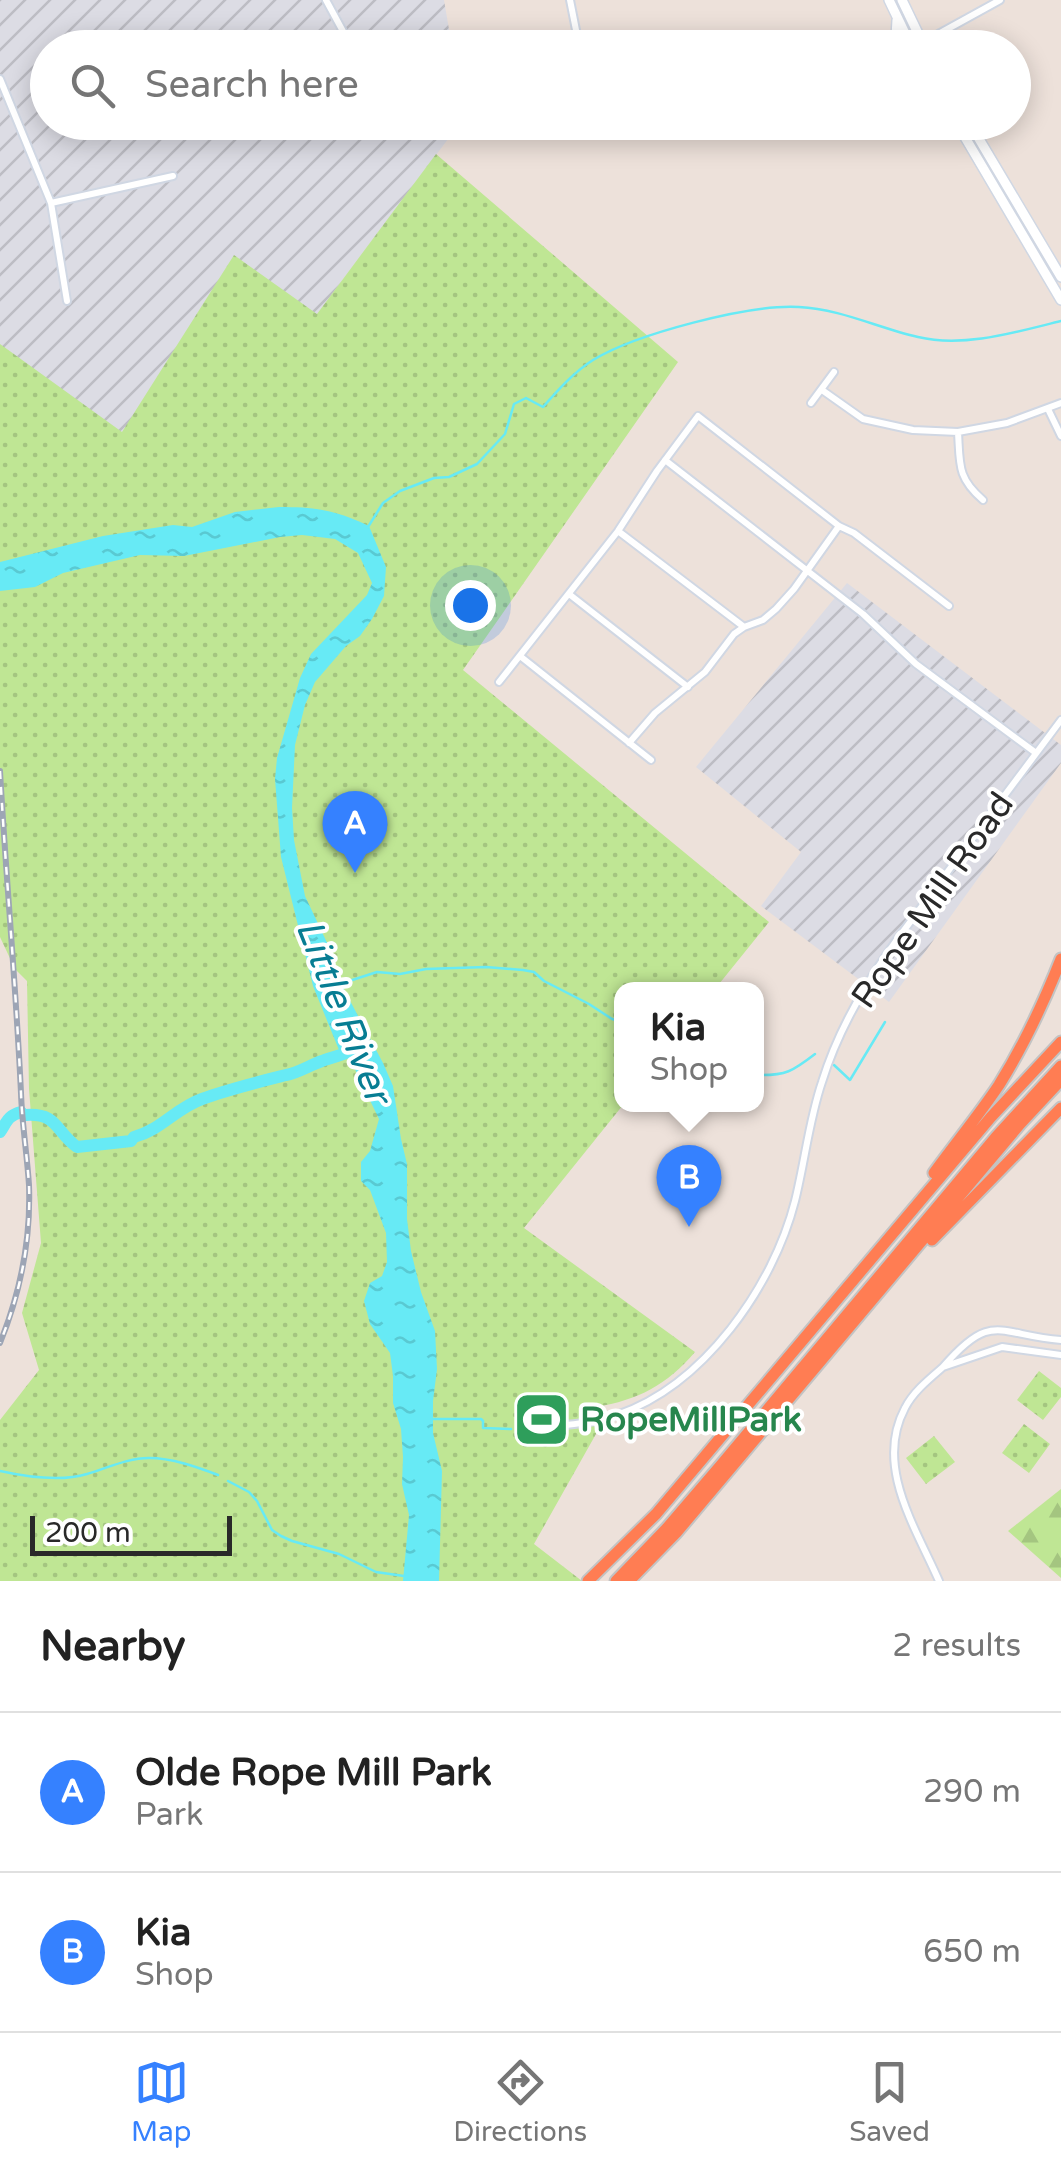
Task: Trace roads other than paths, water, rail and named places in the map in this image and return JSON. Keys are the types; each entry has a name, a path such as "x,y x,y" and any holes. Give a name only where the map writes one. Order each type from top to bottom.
{"highway":[{"path":"892,1235 1008,1070 1061,958"},
{"path":"588,1581 679,1488 991,1117 1061,1042"},
{"path":"616,1581 721,1465 986,1148 1061,1066"},
{"path":"629,1581 676,1533 1061,1080"},
{"path":"895,1273 956,1217 1061,1108"}],"main road":[{"path":"889,0 906,30"},
{"path":"902,0 912,30"},
{"path":"896,30 897,18"},
{"path":"967,140 1061,300"},
{"path":"980,140 1061,277"}],"street":[{"path":"326,0 342,30"},
{"path":"570,0 575,30"},
{"path":"947,30 1000,0"},
{"path":"0,80 51,203 67,301"},
{"path":"51,203 173,176"},
{"path":"811,403 834,372"},
{"path":"822,390 864,419 914,430 958,432 1007,423 1061,403"},
{"path":"1048,409 1061,436"},
{"path":"500,682 618,530 698,416 949,606"},
{"path":"958,432 960,466 967,486 984,500"},
{"path":"665,460 863,614 916,664 1036,753"},
{"path":"629,743 655,712 705,672 734,634 776,609 839,526"},
{"path":"618,530 744,627"},
{"path":"569,594 688,687"},
{"path":"520,656 651,760"},
{"name":"Rope Mill Road","path":"542,1428 616,1416 668,1390 713,1349 747,1306 770,1270 784,1236 796,1200 821,1082 870,977 1061,720"},
{"path":"939,1581 898,1486 893,1458 895,1434 905,1406 974,1336 994,1329 1061,1340"},
{"path":"942,1367 1002,1347 1061,1356"}],"water":[{"name":"Little River","path":"279,507 325,511 369,526 386,567 384,596 372,619 315,682 305,705 295,745 292,808 305,896 330,949 338,978 393,1086 407,1164 411,1251 435,1331 433,1433 442,1471 439,1581 403,1581 409,1515 402,1484 401,1429 393,1403 390,1353 370,1324 364,1301 370,1283 382,1276 387,1262 386,1233 370,1190 361,1181 361,1162 370,1151 379,1119 349,1057 339,1050 313,986 281,857 275,779 277,758 300,678 311,654 367,595 372,583 358,553 335,539 302,535 184,556 140,555 63,573 35,587 0,591 0,562 103,536 173,525 192,527 235,512"}],"waterway":[{"path":"368,527 383,503 400,491 434,478 449,477 477,464 505,434 514,404 526,398 543,407 593,360 664,331 778,307 830,311 903,333 953,341 1061,321"},
{"name":"Little River","path":"340,984 377,972 400,974 486,967 523,970 534,972 614,1020"},
{"path":"834,1065 850,1080 885,1022"},
{"name":"Little River","path":"26,1115 50,1120 77,1147 131,1141 202,1099 295,1073 359,1048"},
{"path":"764,1075 788,1071 815,1054"},
{"path":"0,1132 10,1117 21,1112"},
{"path":"433,1419 481,1419 483,1428 511,1429"},
{"path":"0,1471 66,1478 149,1458 175,1461 218,1475"},
{"path":"228,1481 249,1492 272,1530 281,1536 339,1554 376,1572 404,1576"}],"railway":[{"path":"0,771 29,1185 23,1265 0,1343"}],"place":[{"name":"Olde Rope Mill Park","path":"355,873"},
{"name":"Kia","path":"689,1227"},
{"name":"RopeMillPark","path":"541,1419"}]}
